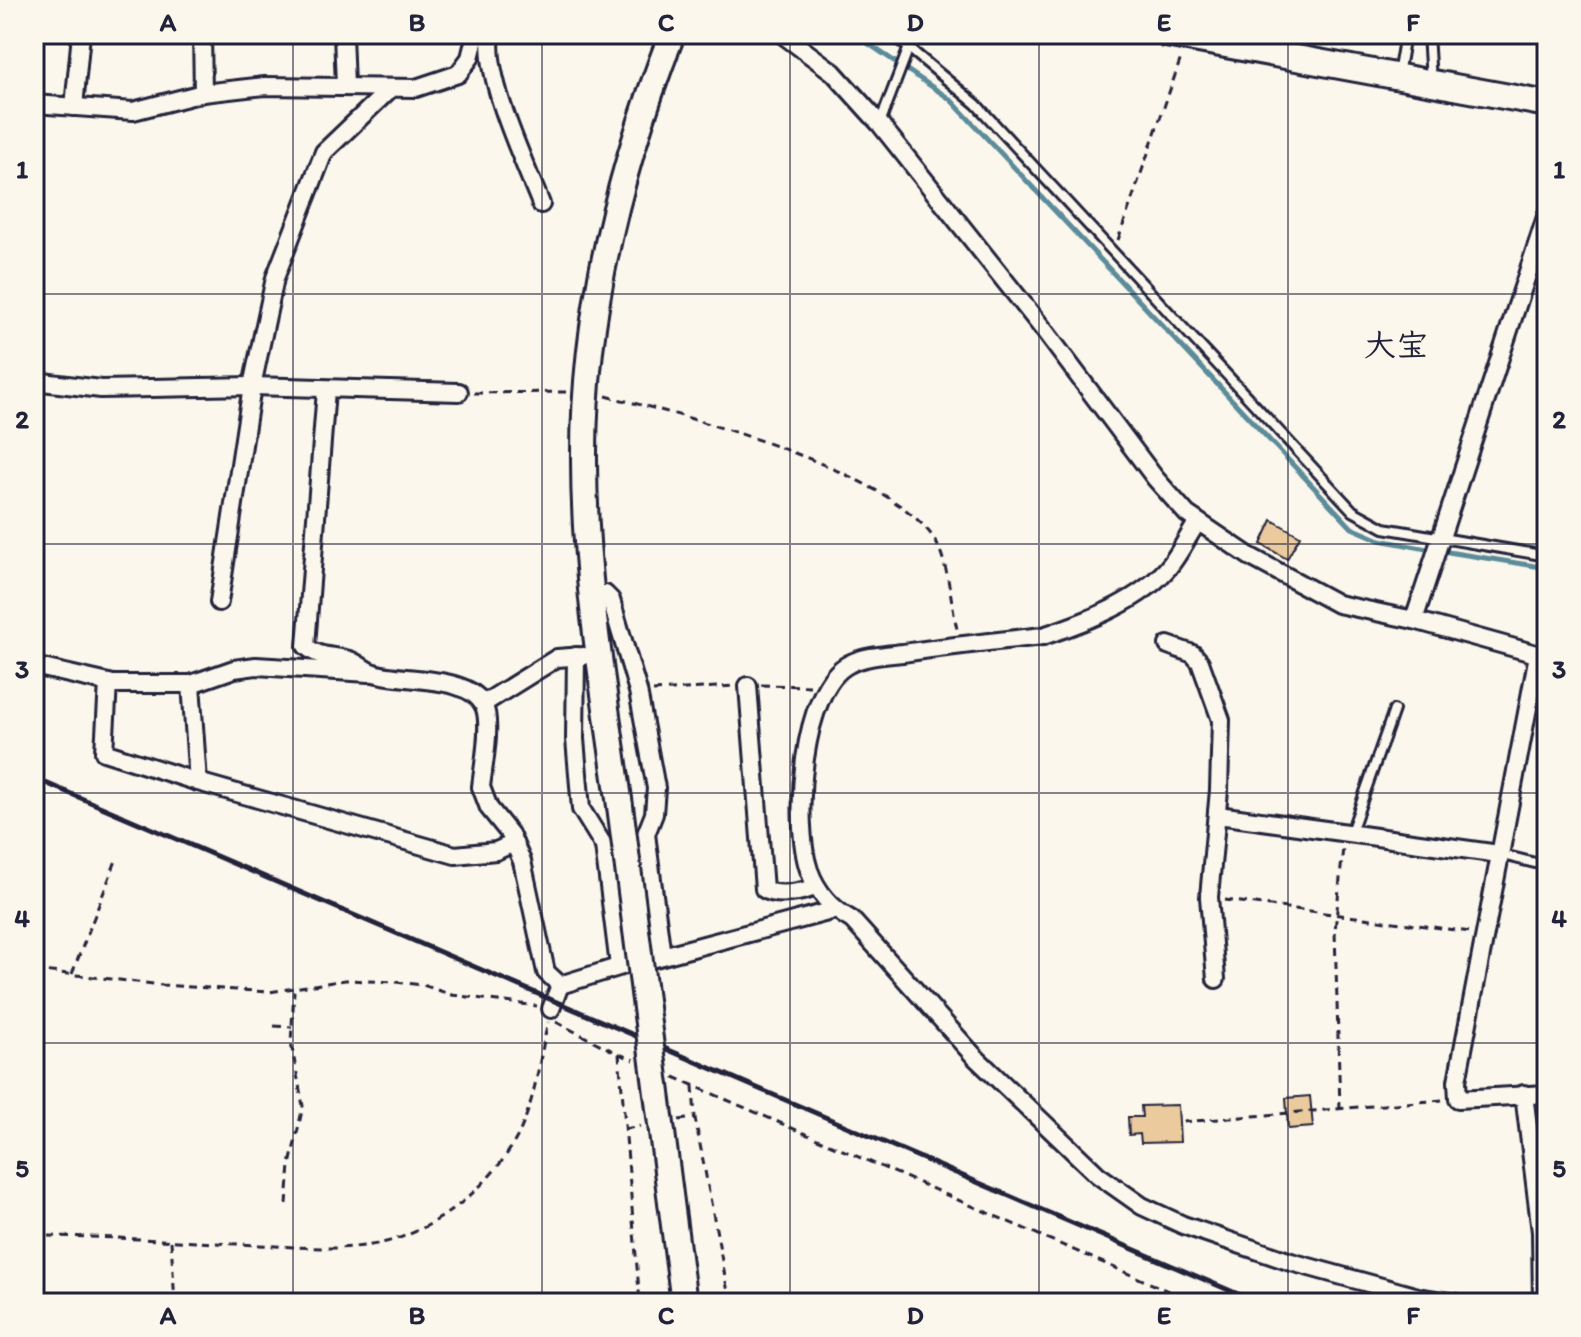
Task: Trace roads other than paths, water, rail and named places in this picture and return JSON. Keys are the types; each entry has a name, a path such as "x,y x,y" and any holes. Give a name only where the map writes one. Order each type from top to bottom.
{"street":[{"path":"74,107 81,34"},
{"path":"202,34 203,93"},
{"path":"343,34 345,86"},
{"path":"34,104 133,111 203,93 265,86 416,88 458,74 470,58 476,34"},
{"path":"491,34 488,53 513,132 541,204"},
{"path":"619,966 604,846 581,809 575,739 592,594 584,471 587,392 594,326 616,205 634,137 672,34"},
{"path":"782,34 833,72 880,124 1044,330 1155,478 1197,523 1249,556 1338,604 1374,615 1414,620 1542,656 1483,933 1458,1065 1458,1099 1547,1094"},
{"path":"1177,36 1547,104"},
{"path":"219,602 252,386 275,278 324,152 391,88"},
{"path":"1414,620 1547,214"},
{"path":"34,381 101,389 252,386 459,392"},
{"path":"305,669 326,390"},
{"path":"1197,523 1170,566 1142,590 1109,608 1043,636 960,644 859,660 837,671 823,688 810,740 802,799 804,851 816,886 835,910 852,920 1009,1089 1098,1175 1142,1206 1183,1225 1291,1262 1422,1298 1456,1303"},
{"path":"592,594 602,593 611,600 638,691 656,788 654,814 646,834 662,956"},
{"path":"1168,645 1193,654 1200,662 1221,720 1218,815 1209,900 1216,979"},
{"path":"306,646 317,656 350,660 374,674"},
{"path":"483,704 557,658 587,656"},
{"path":"587,656 620,806 684,1303"},
{"path":"34,666 108,683 191,684 245,668 305,669 436,681 470,693 483,704 486,716 481,787 489,808 514,843 522,861 546,972 560,985"},
{"path":"108,683 104,752 455,855 496,851 514,843"},
{"path":"191,684 198,782"},
{"path":"748,686 764,889 769,893 798,892 816,886"},
{"path":"1218,815 1499,854"},
{"path":"560,985 619,966 835,910"},
{"path":"551,1009 560,985"},
{"path":"1524,1094 1541,1232 1542,1303"}],"lane":[{"path":"892,34 976,104 1353,511 1384,528 1438,540 1547,556"},
{"path":"880,124 914,34"},
{"path":"1398,76 1405,34"},
{"path":"1428,34 1431,82"},
{"path":"1348,832 1394,710"},
{"path":"1499,854 1547,866"}],"waterway":[{"path":"854,34 950,99 1352,528 1380,540 1432,550"},
{"path":"1442,551 1547,568"}],"railway":[{"path":"34,778 1259,1303"}],"district":[{"name":"大宝","path":"1396,345"}]}
